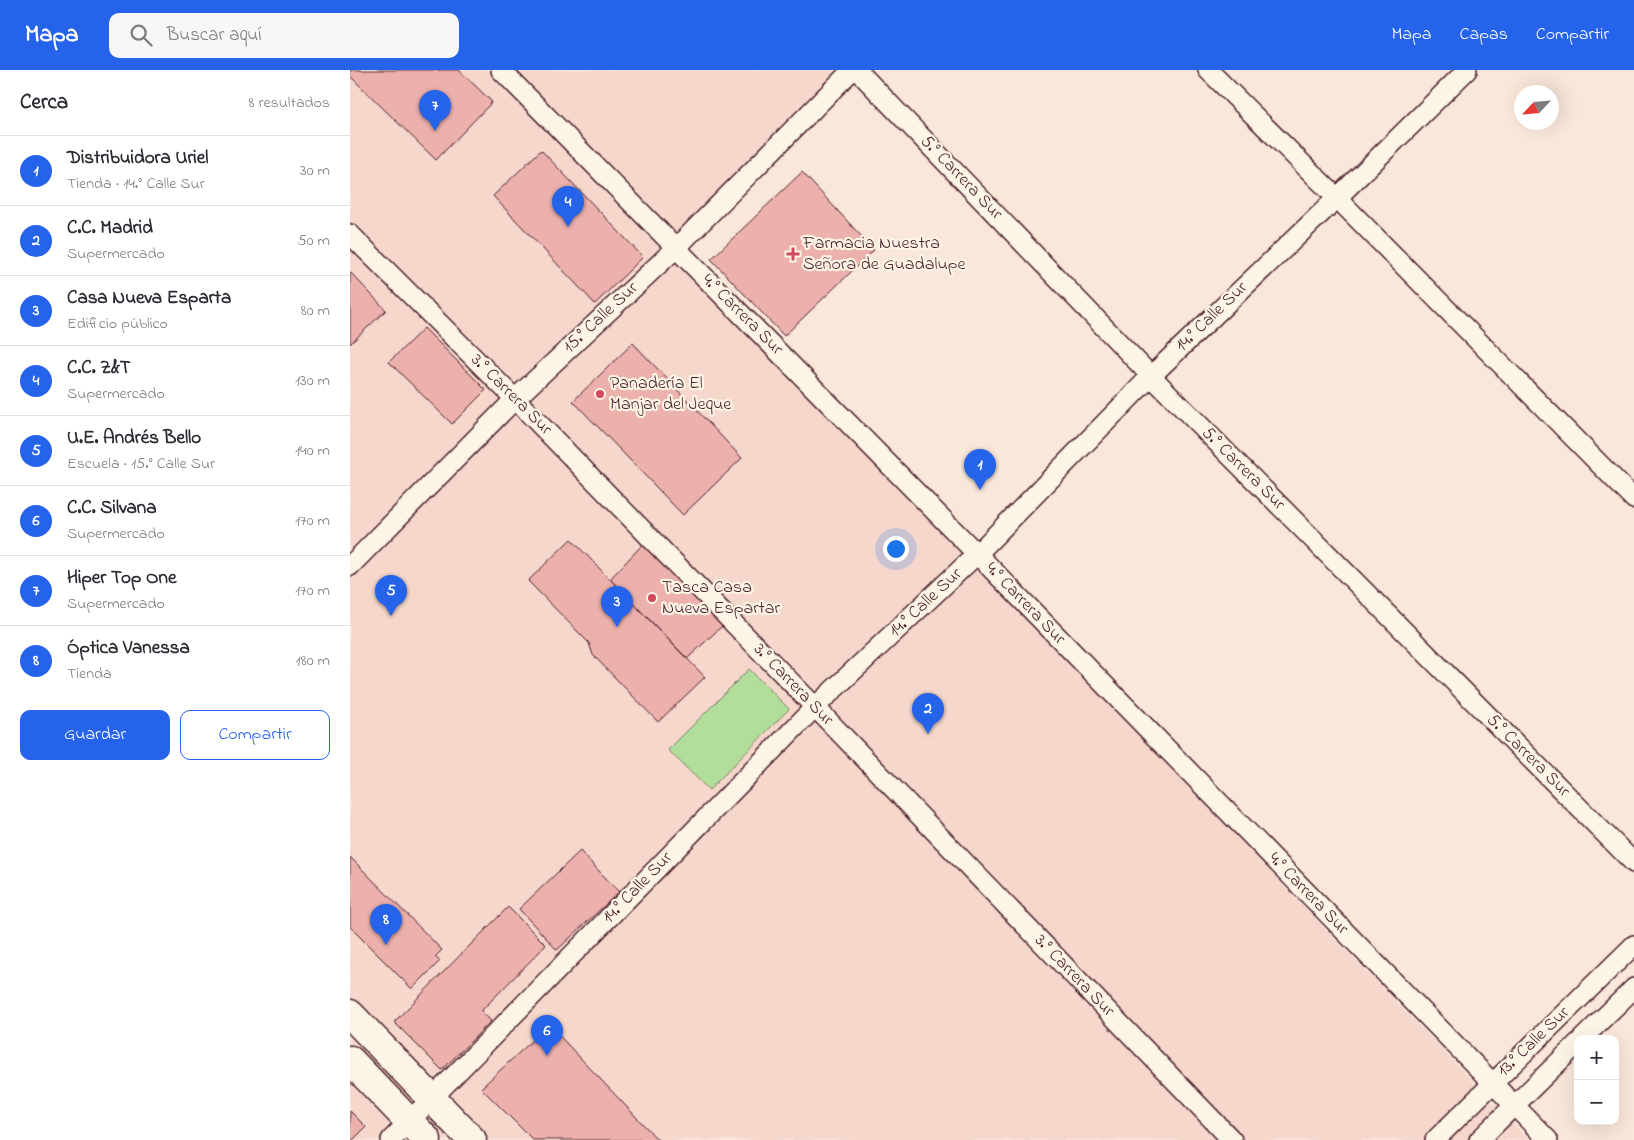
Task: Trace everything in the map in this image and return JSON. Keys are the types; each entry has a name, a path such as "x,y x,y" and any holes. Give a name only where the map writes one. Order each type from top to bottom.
{"street":[{"name":"4.° Carrera Sur","path":"501,70 977,554 1548,1140"},
{"name":"15.° Calle Sur","path":"350,566 515,399 676,248 852,70"},
{"name":"5.° Carrera Sur","path":"857,70 1151,376 1634,863"},
{"path":"1208,70 1634,499"},
{"name":"14.° Calle Sur","path":"409,1134 432,1098 815,707 977,554 1151,376 1337,198 1467,70"},
{"name":"3.° Carrera Sur","path":"350,234 515,399 815,707 1232,1140"},
{"name":"13.° Calle Sur","path":"1435,1140 1634,945"},
{"name":"13.° Calle Sur","path":"1586,1035 1634,988"},
{"path":"350,1014 472,1140"},
{"name":"13.° Calle Sur","path":"1480,1140 1574,1047"},
{"path":"350,1060 409,1134"}],"shaded area":[{"path":"350,70 845,70 669,248 1529,1140 350,1140"}],"green space":[{"path":"749,669 789,709 709,790 668,750"}],"building":[{"path":"350,70 459,70 492,102 436,160 350,76"},
{"path":"541,150 643,257 595,304 493,196"},
{"name":"Farmacia Nuestra Señora de Guadalupe","path":"802,172 874,250 784,336 711,259"},
{"path":"350,272 386,310 350,344"},
{"path":"424,328 486,390 452,424 389,362"},
{"path":"633,343 742,458 683,515 573,401"},
{"path":"571,539 705,677 658,722 593,655 589,643 528,581"},
{"path":"643,544 722,626 687,659 610,579"},
{"path":"580,851 619,892 557,950 519,909"},
{"path":"350,857 442,950 435,957 440,961 412,989 350,927"},
{"path":"508,907 546,945 481,1011 491,1021 442,1070 394,1022"},
{"path":"549,1025 658,1140 533,1140 481,1088"},
{"path":"350,1111 366,1127 353,1140 350,1140"}],"place":[{"name":"Hiper Top One","path":"435,131"},
{"name":"C.C. Z&T","path":"568,227"},
{"name":"Farmacia Nuestra Señora de Guadalupe","path":"793,254"},
{"name":"Panadería El Manjar del Jeque","path":"600,394"},
{"name":"Distribuidora Uriel","path":"980,490"},
{"name":"Tasca Casa Nueva Espartar","path":"652,598"},
{"name":"U.E. Andrés Bello","path":"391,616"},
{"name":"Casa Nueva Esparta","path":"617,627"},
{"name":"C.C. Madrid","path":"928,734"},
{"name":"Óptica Vanessa","path":"386,945"},
{"name":"C.C. Silvana","path":"547,1056"}]}
